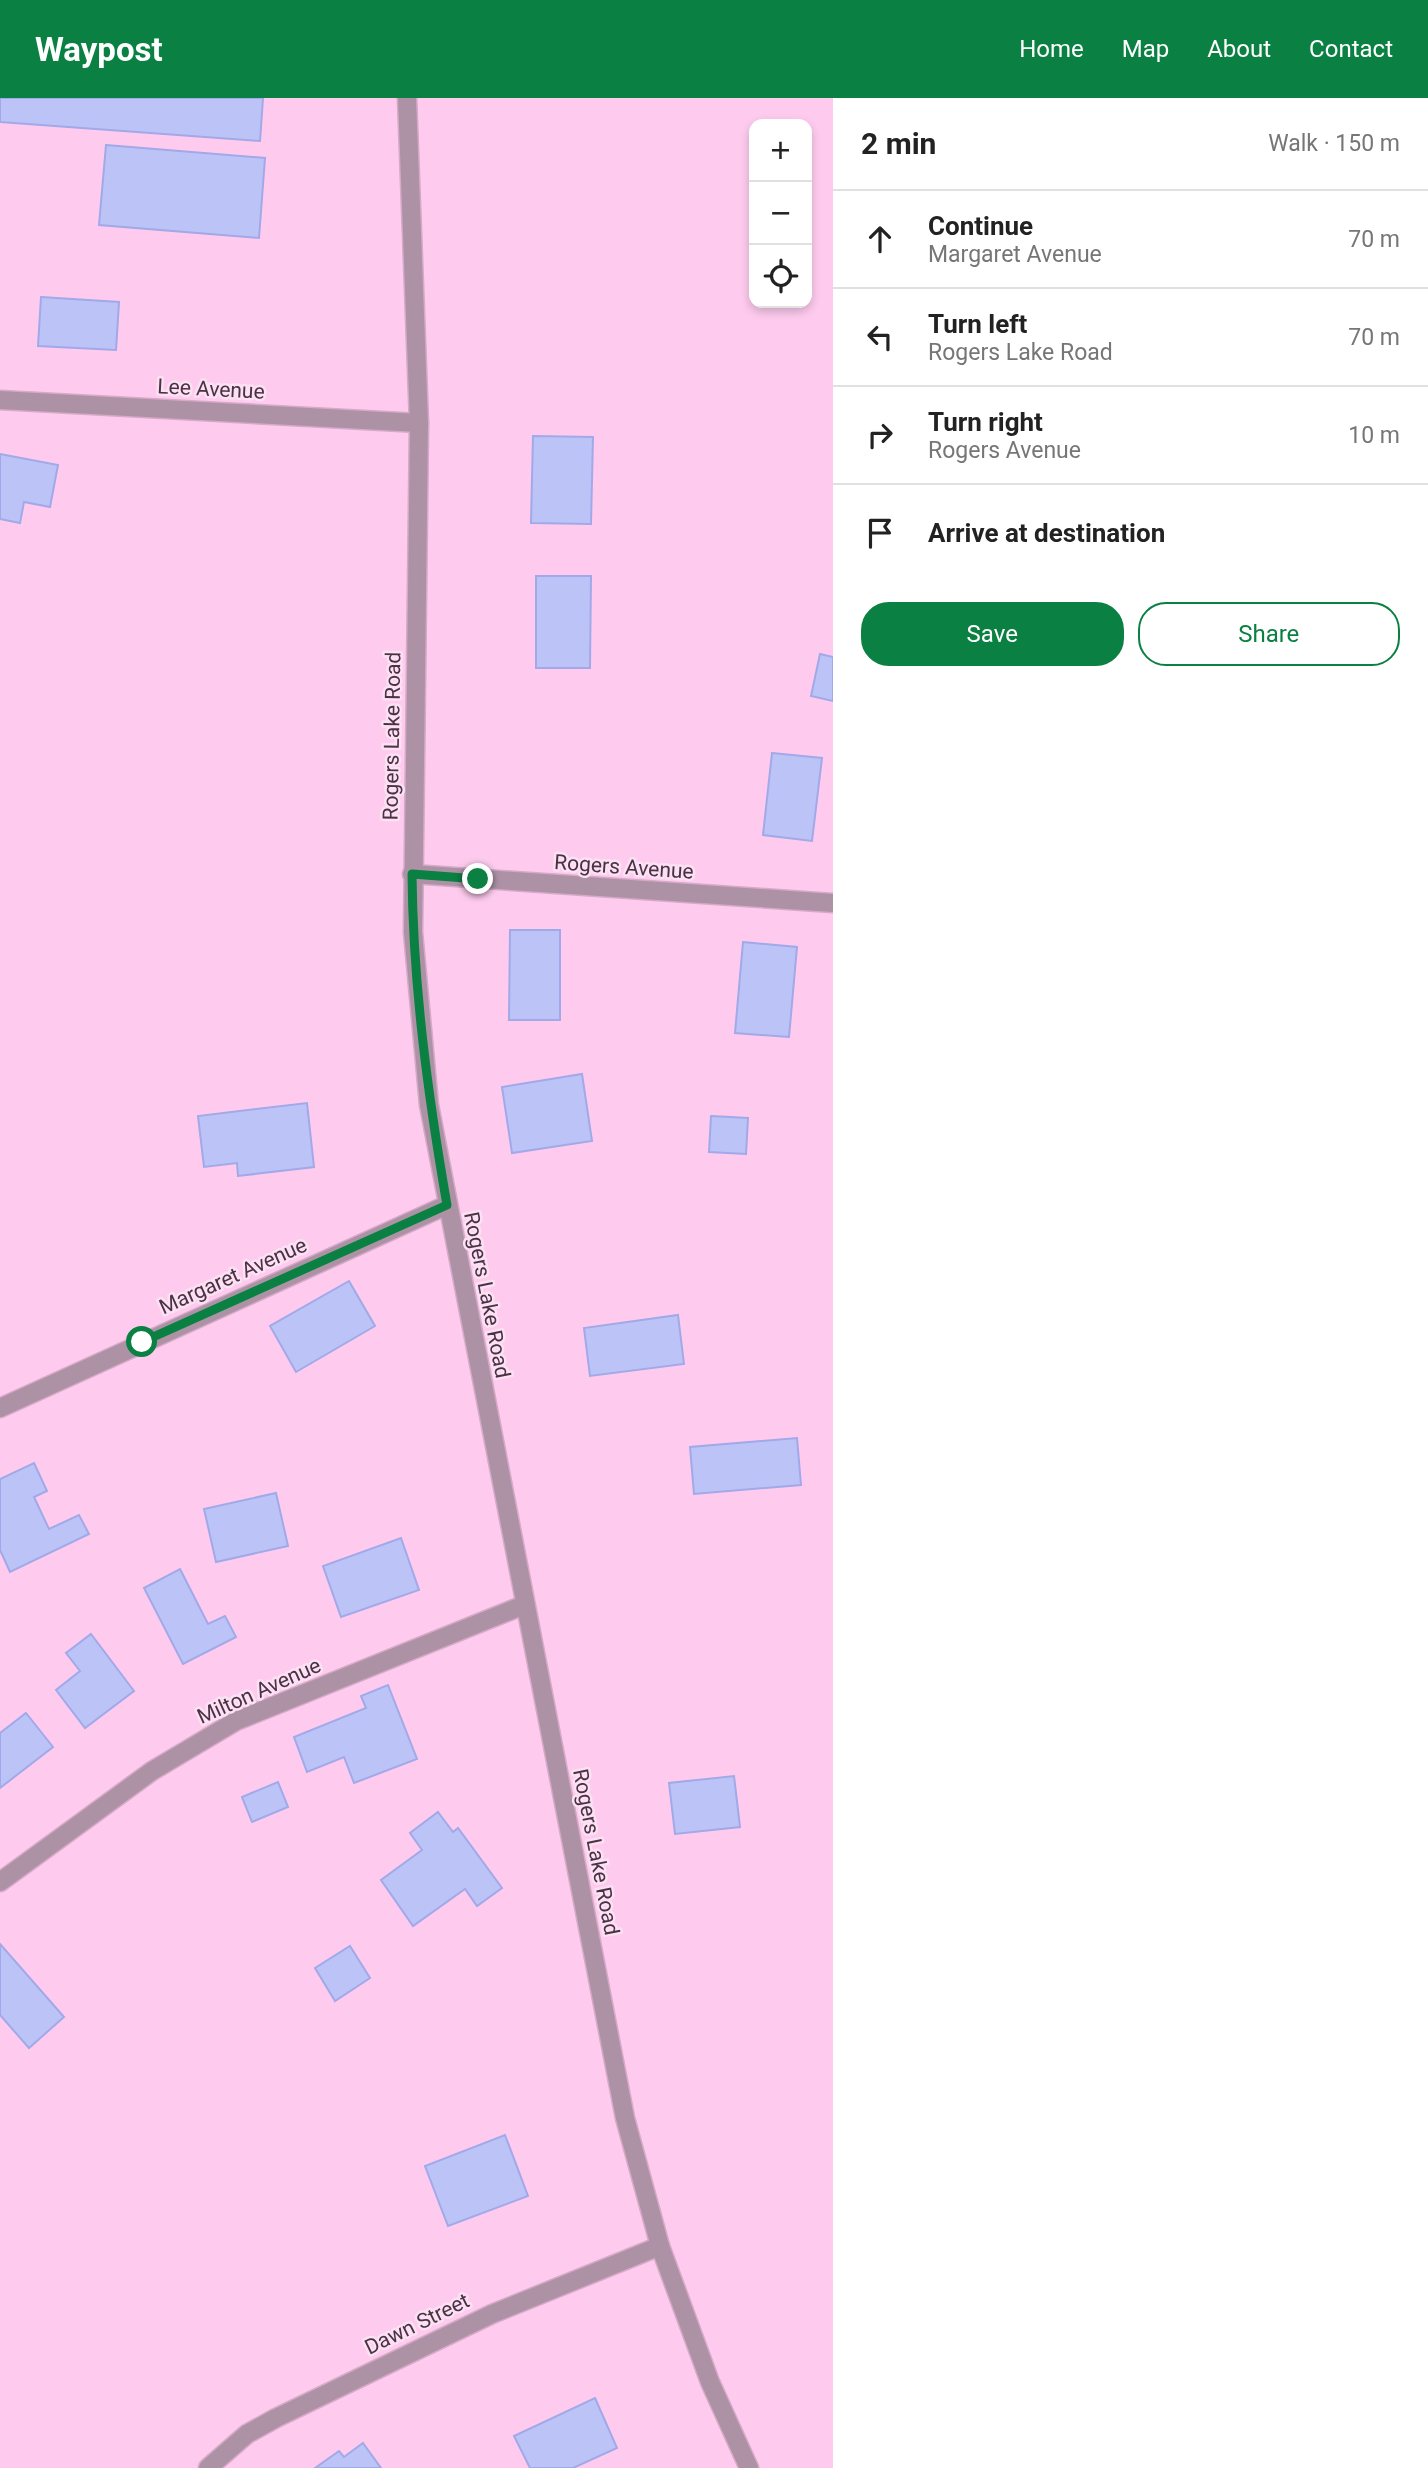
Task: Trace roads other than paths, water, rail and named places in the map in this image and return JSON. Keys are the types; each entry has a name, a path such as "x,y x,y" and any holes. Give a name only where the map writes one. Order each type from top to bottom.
{"street":[{"name":"Rogers Lake Road","path":"407,98 419,423 413,932 429,1105 625,2118 660,2246 709,2382 749,2468"},
{"name":"Lee Avenue","path":"0,400 419,423"},
{"name":"Rogers Avenue","path":"412,874 833,903"},
{"name":"Margaret Avenue","path":"0,1408 447,1205"},
{"name":"Milton Avenue","path":"0,1882 152,1771 236,1721 524,1605"},
{"name":"Dawn Street","path":"208,2468 247,2434 276,2418 492,2314 660,2246"}]}
